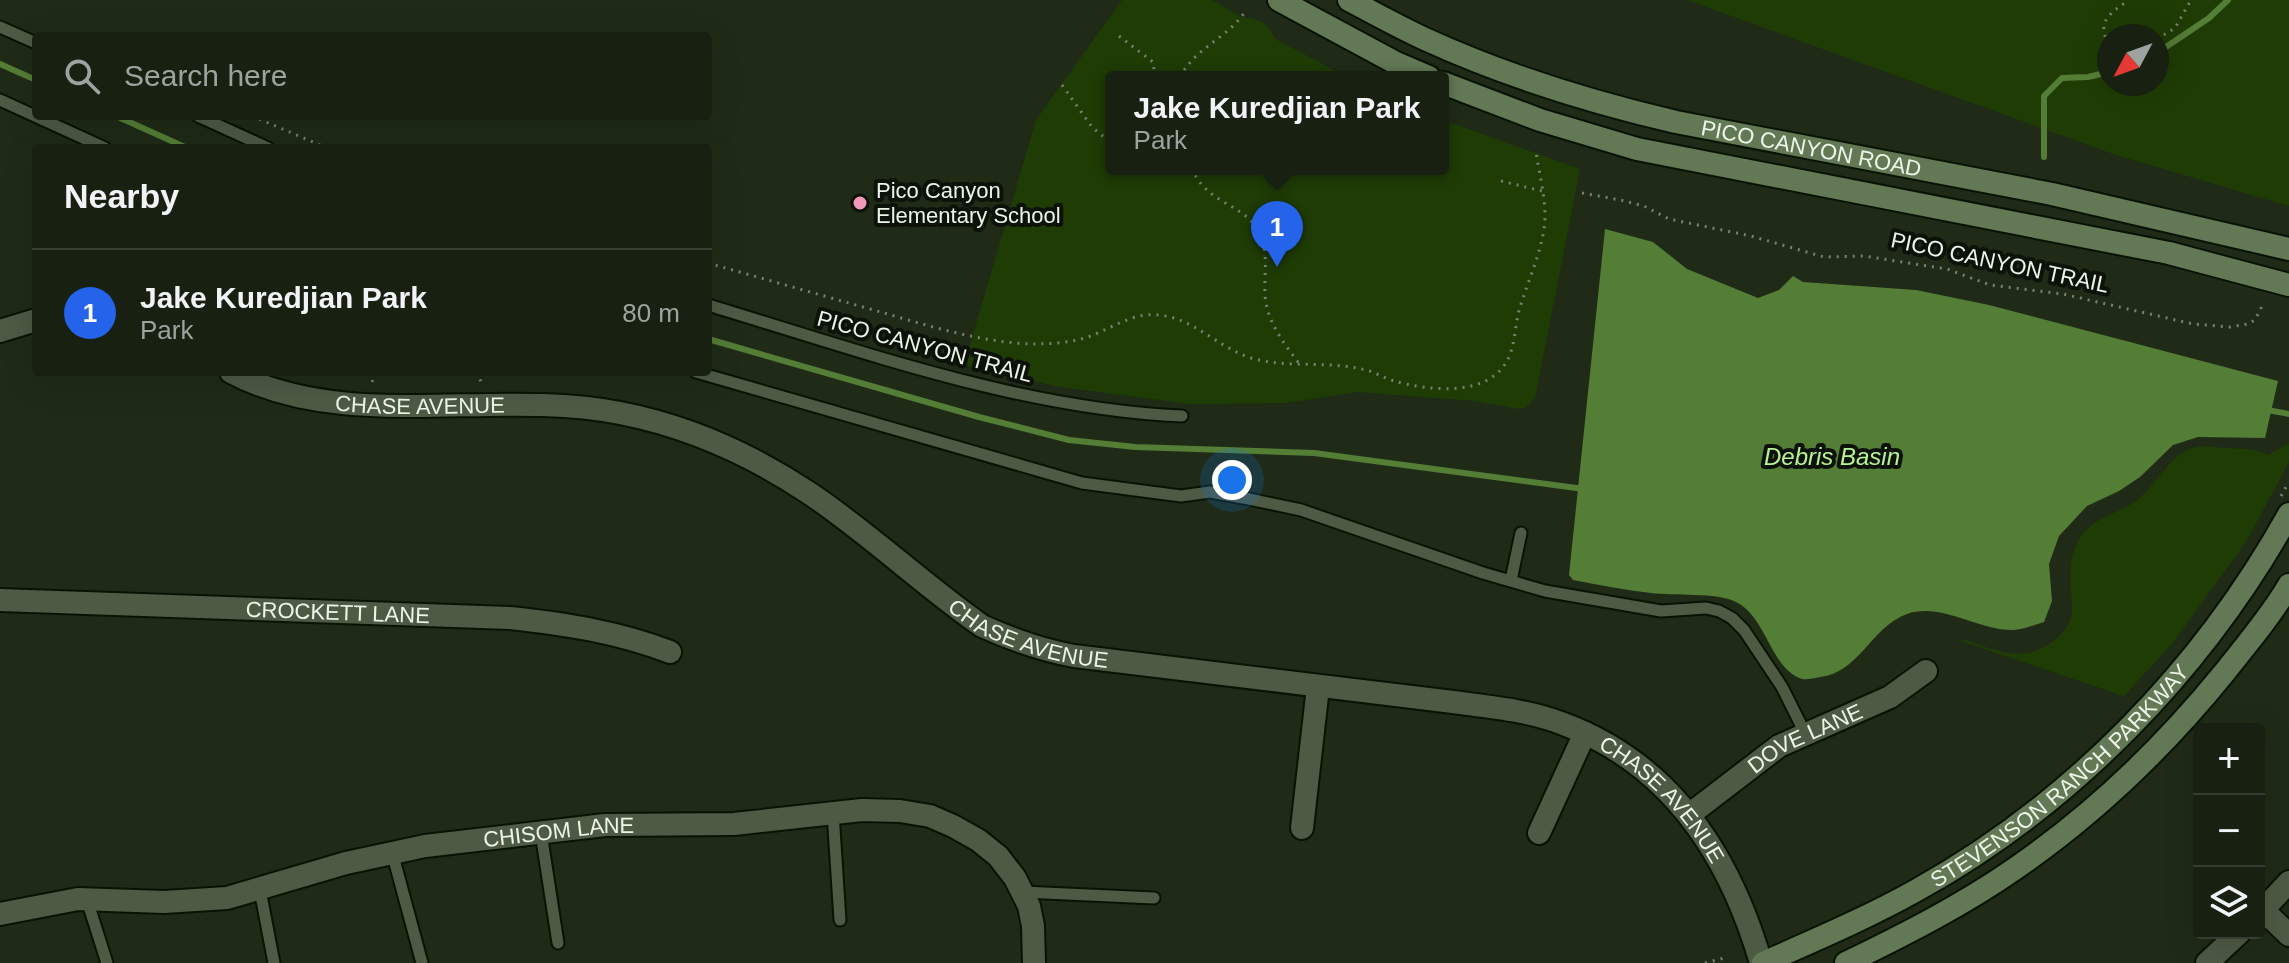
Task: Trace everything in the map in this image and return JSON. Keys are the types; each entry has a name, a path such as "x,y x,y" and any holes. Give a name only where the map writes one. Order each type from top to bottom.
{"main road":[{"path":"1279,0 1416,71"},
{"name":"PICO CANYON ROAD","path":"1349,0 1424,39 1498,69 1617,108 2052,194 2289,249"},
{"name":"PICO CANYON ROAD","path":"1449,85 1540,120 1637,149 2169,253 2289,285"},
{"name":"STEVENSON RANCH PARKWAY","path":"1762,963 1918,890 2013,828 2091,764 2160,695 2195,654 2235,600 2282,510"},
{"name":"STEVENSON RANCH PARKWAY","path":"1846,963 1907,933 2015,869 2095,807 2162,743 2204,697 2289,585"}],"street":[{"path":"0,331 32,321"},
{"name":"CHASE AVENUE","path":"240,376 262,386 323,401 549,404 621,413 665,425 745,456 781,475 840,516 982,626 1042,650 1505,710 1538,716 1585,733 1616,749 1643,769 1689,815 1724,866 1762,963"},
{"name":"CROCKETT LANE","path":"0,600 510,618 618,634 670,652"},
{"name":"DOVE LANE","path":"1689,815 1757,761 1805,733 1890,697 1926,671"},
{"path":"1302,828 1318,687"},
{"path":"1539,833 1585,733"},
{"name":"CHISOM LANE","path":"0,914 87,899 196,901 260,890 391,851 605,825 734,824 862,810 900,811 942,821 978,840 998,856 1015,878 1029,906 1034,963"},
{"path":"2265,908 2289,882"},
{"path":"2265,915 2289,935"},
{"path":"2207,963 2233,939"}],"lane":[{"path":"0,27 32,41"},
{"path":"0,100 32,115"},
{"path":"44,120 96,144"},
{"path":"207,120 259,144"},
{"name":"PICO CANYON TRAIL","path":"712,306 985,387 1089,407 1182,416"},
{"path":"710,376 1082,483 1181,496 1210,492 1301,510 1483,573 1545,591 1661,611 1706,608 1732,618 1744,630 1782,687 1805,733"},
{"path":"1511,580 1521,533"},
{"path":"833,813 840,920"},
{"path":"541,833 558,943"},
{"path":"391,851 422,963"},
{"path":"260,890 274,963"},
{"path":"1022,892 1154,898"},
{"path":"87,899 107,963"}],"path":[{"path":"2104,24 2106,15 2129,0"},
{"path":"2169,32 2175,28 2191,0"},
{"path":"1184,71 1195,54 1234,27 1245,12"},
{"path":"1119,36 1153,62 1154,71"},
{"path":"1062,85 1092,127 1105,138"},
{"path":"261,120 318,144"},
{"path":"712,264 940,328 1010,342 1063,343 1084,338 1127,319 1146,314 1161,315 1176,319 1250,358 1278,365 1366,370 1392,381 1451,389 1471,386 1493,376 1508,359 1514,342 1517,314 1544,228 1536,151"},
{"path":"1194,175 1205,189 1245,215 1258,230 1267,267 1265,297 1271,319 1284,344 1301,366"},
{"path":"1501,181 1542,191"},
{"name":"PICO CANYON TRAIL","path":"1582,193 1644,206 1669,219 1751,236 1824,257 1879,258 1947,269 1990,285 2063,294 2193,324 2239,326 2255,320 2262,306"},
{"path":"372,382 374,376"},
{"path":"479,376 481,382"},
{"path":"2282,510 2289,482"},
{"path":"1705,963 1728,957"}],"shaded area":[{"path":"1122,0 1212,0 1243,18 1264,23 1277,40 1336,71 1105,71 1105,175 1449,175 1449,122 1580,169 1535,398 1525,408 1518,409 1476,401 1357,392 1286,403 1191,404 1060,387 964,365 1036,120"},
{"path":"1687,0 2289,0 2289,206 2116,155"},
{"path":"2289,443 2289,462 2246,542 2171,645 2124,696 1961,641 2023,654 2046,646 2063,632 2071,618 2072,558 2079,540 2089,527 2141,497 2186,451 2207,446 2248,449 2268,455"}],"water":[{"name":"Debris Basin","path":"1605,229 1653,242 1687,269 1758,298 1779,290 1793,276 1803,282 1916,290 1989,305 2278,381 2265,438 2198,437 2173,445 2140,477 2087,506 2059,536 2049,564 2052,601 2044,622 2014,630 1947,614 1920,611 1907,614 1884,629 1845,667 1833,674 1802,679 1783,665 1755,619 1736,602 1718,597 1622,589 1573,580 1569,575"}],"waterway":[{"path":"2169,45 2209,18 2228,0"},
{"path":"0,64 32,78"},
{"path":"2044,157 2044,96 2062,78 2097,75"},
{"path":"125,120 178,144"},
{"path":"712,340 1069,440 1135,447 1314,453 1584,489"},
{"path":"2267,410 2289,414"}],"place":[{"name":"Pico Canyon Elementary School","path":"860,203"},
{"name":"Jake Kuredjian Park","path":"1277,267"}]}
